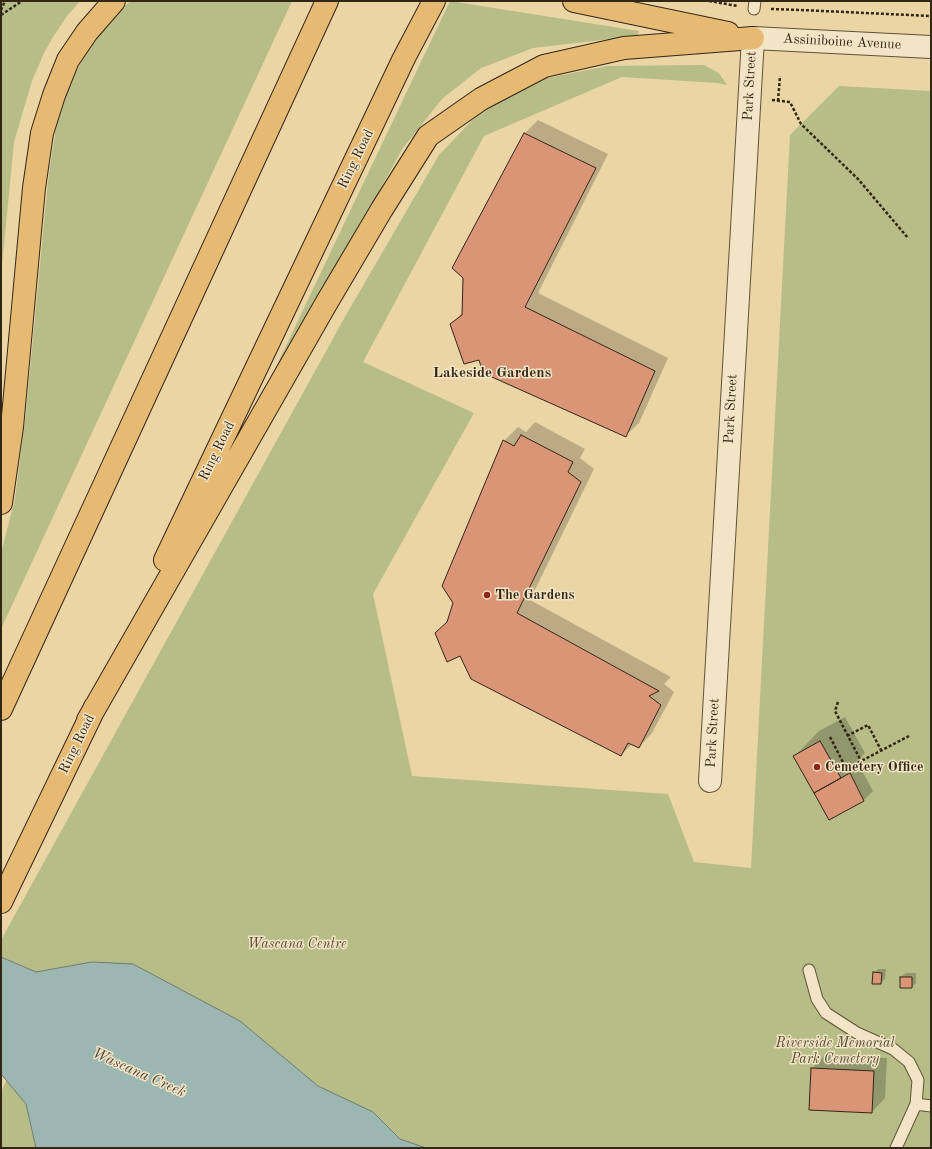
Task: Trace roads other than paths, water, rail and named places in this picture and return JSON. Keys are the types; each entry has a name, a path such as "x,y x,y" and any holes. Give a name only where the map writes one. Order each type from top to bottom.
{"highway":[{"path":"1,503 12,427 34,188 42,133 54,95 68,60 87,32 114,1"},
{"path":"1,709 327,1"},
{"name":"Ring Road","path":"1,902 404,58 434,1"},
{"path":"574,1 753,38"},
{"path":"88,720 327,302 382,209 428,136 481,99 544,66 624,48 753,38"}],"street":[{"name":"Assiniboine Avenue","path":"753,38 931,47"},
{"name":"Park Street","path":"710,781 753,38"}],"lane":[{"path":"808,970 816,999 826,1012 857,1033 893,1049 909,1062 918,1080 916,1104 896,1148"},
{"path":"916,1104 931,1106"}],"water":[{"name":"Wascana Creek","path":"1,957 36,972 92,962 133,964 240,1021 318,1086 373,1112 400,1139 426,1148 36,1148 26,1104 1,1074"}],"place":[{"name":"The Gardens","path":"487,595"},
{"name":"Cemetery Office","path":"817,767"}],"district":[{"name":"Lakeside Gardens","path":"492,373"}],"park label":[{"name":"Wascana Centre","path":"297,944"},
{"name":"Riverside Memorial Park Cemetery","path":"835,1052"}]}
